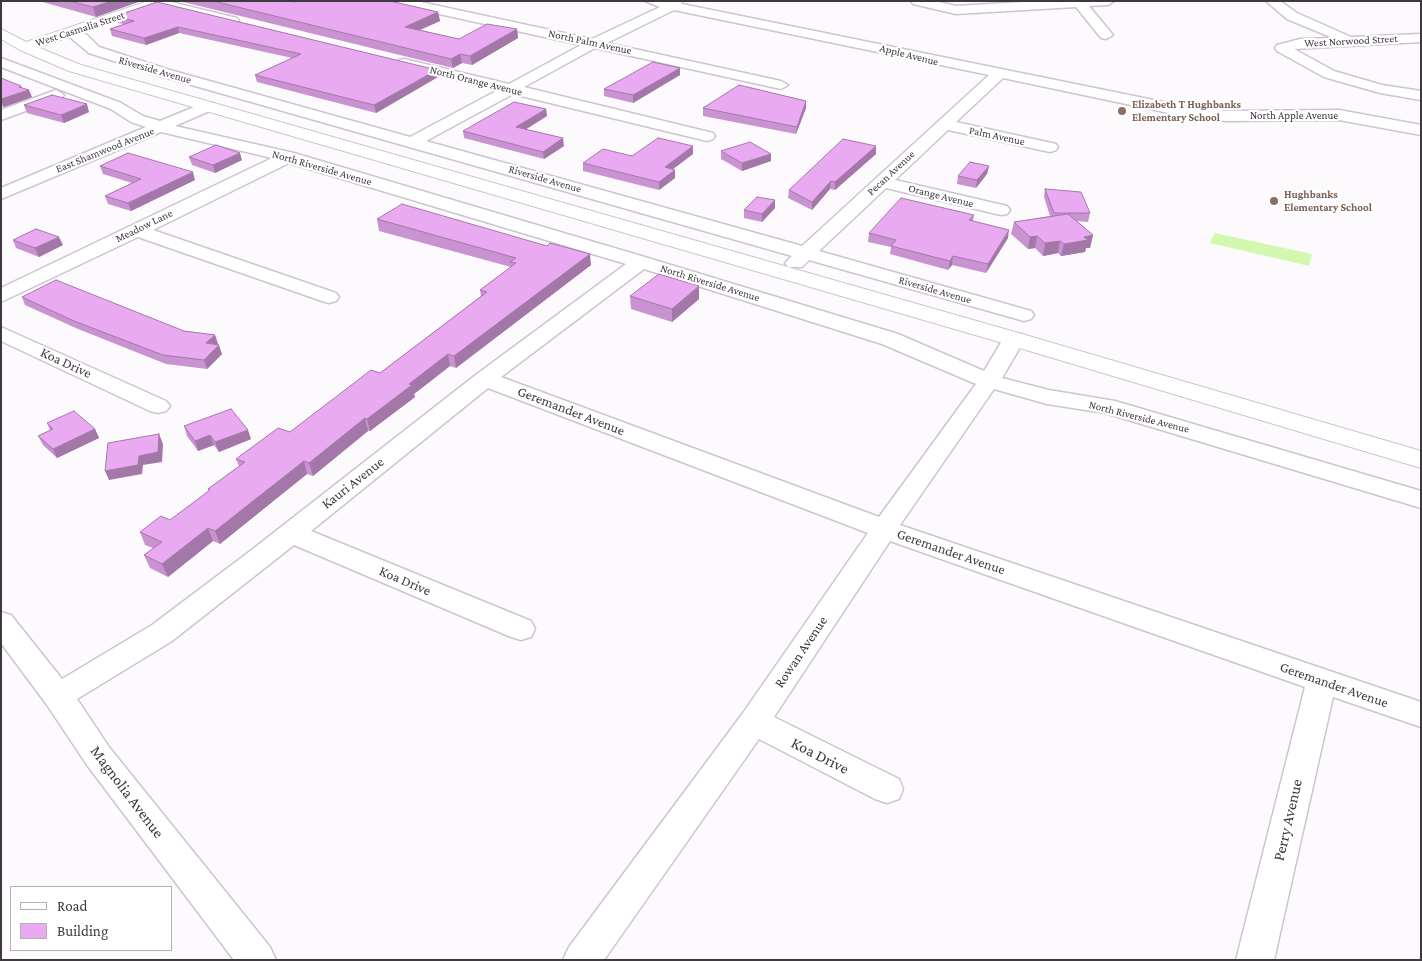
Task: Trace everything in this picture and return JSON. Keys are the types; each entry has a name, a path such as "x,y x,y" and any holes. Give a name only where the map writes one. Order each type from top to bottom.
{"main road":[{"name":"West Casmalia Street","path":"25,48 161,2"},
{"path":"1,33 25,48 75,68 784,273 1019,327 1421,460"}],"street":[{"name":"North Palm Avenue","path":"398,1 781,85"},
{"path":"651,1 678,3"},
{"path":"921,3 956,10 1108,1"},
{"path":"1272,1 1292,16 1336,32 1350,40"},
{"path":"161,2 244,24"},
{"path":"1078,2 1106,35"},
{"path":"414,142 596,43 678,3"},
{"name":"Apple Avenue","path":"678,3 740,20 877,47 913,57 1078,91"},
{"name":"Riverside Avenue","path":"72,33 82,38 94,50 112,57 805,253 1019,327"},
{"name":"West Norwood Street","path":"1421,38 1300,43 1282,48 1329,74 1380,89 1421,96"},
{"name":"North Orange Avenue","path":"386,59 707,136"},
{"name":"North Riverside Avenue","path":"1,62 116,106 137,119 162,127 196,137 252,147 288,157 641,262 890,339 989,381 1047,397 1107,406 1421,500"},
{"name":"Pecan Avenue","path":"784,273 999,74"},
{"path":"1,115 70,90"},
{"name":"North Apple Avenue","path":"1078,91 1208,116 1332,115 1421,130"},
{"name":"East Shamwood Avenue","path":"1,194 209,106"},
{"name":"Palm Avenue","path":"944,124 1050,147"},
{"name":"Meadow Lane","path":"1,296 288,157"},
{"name":"Orange Avenue","path":"881,182 1001,210"},
{"path":"136,230 328,298"},
{"name":"Kauri Avenue","path":"58,696 162,632 485,378 641,262"},
{"name":"Rowan Avenue","path":"582,960 754,722 884,529 989,381 1019,327"},
{"name":"Koa Drive","path":"1,333 158,406"},
{"name":"Geremander Avenue","path":"485,378 884,529 1421,715"},
{"name":"Koa Drive","path":"290,533 520,629"},
{"name":"Magnolia Avenue","path":"1,622 58,696 98,756 257,960"},
{"name":"Perry Avenue","path":"1255,960 1322,680"},
{"name":"Koa Drive","path":"754,722 887,789"}],"green space":[{"path":"1215,233 1312,254 1309,266 1210,243"}],"building":[{"path":"69,1 112,1 93,7"},
{"path":"213,1 390,1 438,12 405,27 459,39 487,24 517,29 470,56 460,54 451,59"},
{"path":"157,2 437,70 374,105 255,75 301,54 178,27 144,38 110,29 134,21 116,16"},
{"path":"653,62 680,68 633,95 604,89"},
{"path":"1,78 21,86 19,87 29,90 1,99"},
{"path":"739,85 806,101 797,127 703,108"},
{"path":"52,95 87,104 61,115 24,105"},
{"path":"514,102 546,109 516,127 563,138 543,152 463,131"},
{"path":"658,138 693,146 665,167 675,170 659,182 583,163 603,149 632,156"},
{"path":"843,139 876,146 835,182 831,181 812,202 789,190"},
{"path":"750,142 771,154 742,163 721,151"},
{"path":"216,145 240,153 213,165 189,157"},
{"path":"128,153 193,172 128,203 105,196 141,179 100,166"},
{"path":"970,162 989,166 977,180 958,176"},
{"path":"1045,189 1081,192 1090,213 1054,213"},
{"path":"757,197 775,200 762,214 744,210"},
{"path":"901,198 974,215 969,220 1009,230 988,264 953,256 950,261 891,246 896,240 869,233"},
{"path":"402,204 547,246 550,243 590,254 454,356 448,354 409,384 412,385 367,419 365,418 309,463 304,461 215,531 208,528 162,564 144,555 162,542 140,532 161,516 170,520 210,490 208,489 245,462 236,459 278,428 290,432 371,370 380,373 487,292 480,290 516,263 510,262 516,258 377,219"},
{"path":"1068,214 1093,235 1084,237 1088,240 1064,244 1060,241 1045,243 1037,236 1030,237 1014,222"},
{"path":"36,229 59,237 35,248 13,240"},
{"path":"659,274 699,286 672,309 630,296"},
{"path":"56,280 184,331 215,335 206,343 219,345 204,360 163,355 74,321 22,297"},
{"path":"231,409 248,430 215,442 210,435 195,441 184,426"},
{"path":"74,411 95,429 53,449 38,436 53,429 47,423"},
{"path":"159,434 158,452 139,456 138,465 105,471 108,443"}],"place":[{"name":"Elizabeth T Hughbanks Elementary School","path":"1122,111"},
{"name":"Hughbanks Elementary School","path":"1274,201"}]}
